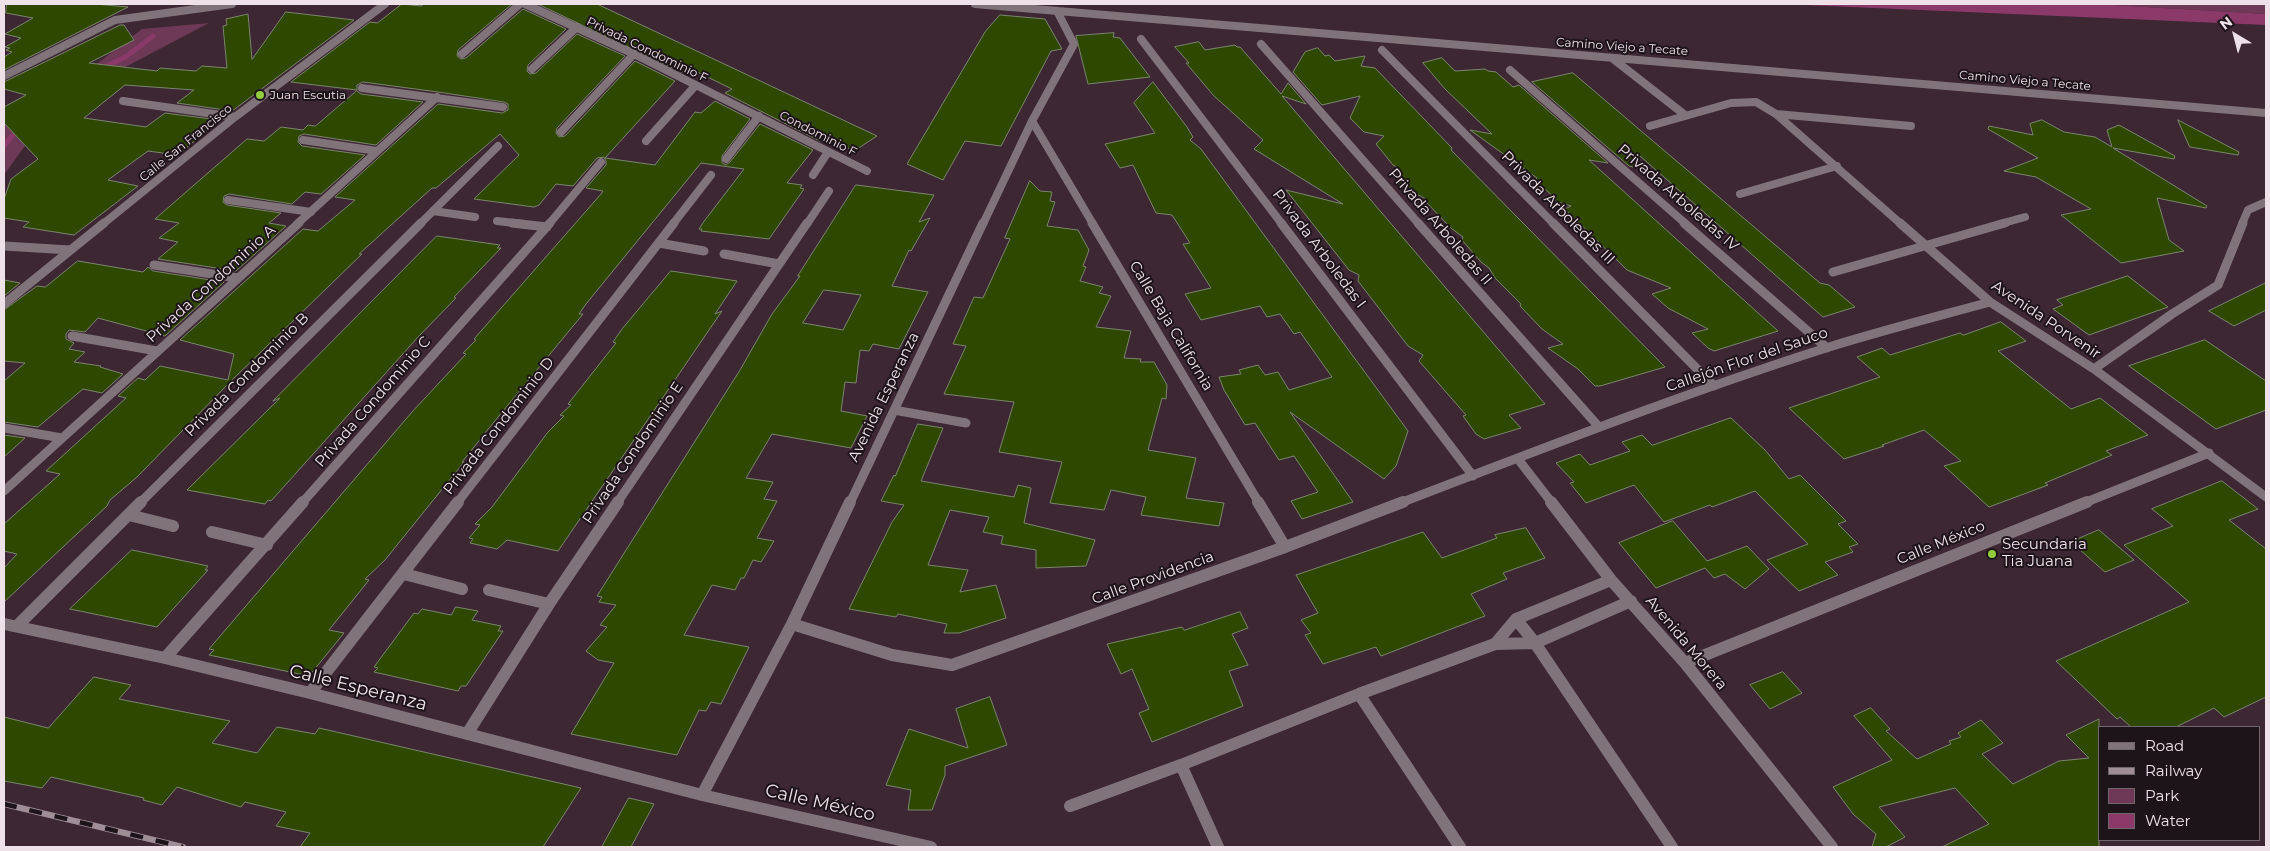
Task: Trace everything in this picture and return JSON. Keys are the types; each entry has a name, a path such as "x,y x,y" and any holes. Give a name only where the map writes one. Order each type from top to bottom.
{"street":[{"path":"4,76 115,20 232,4"},
{"name":"Calle San Francisco","path":"4,304 235,117 385,4"},
{"path":"462,54 520,4"},
{"name":"Privada Condominio F","path":"525,4 634,54 695,86 759,116"},
{"name":"Camino Viejo a Tecate","path":"975,4 2266,113"},
{"name":"Avenida Esperanza","path":"702,795 792,624 1032,121 1074,44 1057,11"},
{"path":"532,69 577,27"},
{"name":"Privada Arboledas I","path":"1141,39 1473,476"},
{"name":"Privada Arboledas II","path":"1261,44 1599,427"},
{"name":"Privada Arboledas III","path":"1382,50 1714,386"},
{"path":"561,132 634,54"},
{"path":"1611,58 1685,115"},
{"name":"Privada Arboledas IV","path":"1510,70 1827,348"},
{"path":"646,141 695,86"},
{"path":"362,88 437,97 503,108"},
{"name":"Privada Condominio A","path":"4,491 437,97"},
{"path":"123,101 235,117"},
{"path":"1650,126 1731,103 1756,102 1776,114 1911,126"},
{"name":"Avenida Porvenir","path":"1776,114 1990,302 2094,369 2266,497"},
{"path":"726,159 759,116"},
{"name":"Condominio F","path":"759,116 867,171"},
{"name":"Calle Baja California","path":"1032,121 1285,547"},
{"path":"303,140 378,151"},
{"name":"Privada Condominio B","path":"17,626 498,146"},
{"path":"812,175 828,152"},
{"name":"Privada Condominio C","path":"165,658 547,227 601,162"},
{"path":"1740,194 1837,166"},
{"name":"Privada Condominio D","path":"310,693 711,175"},
{"name":"Privada Condominio E","path":"467,734 549,604 829,191"},
{"path":"228,200 311,212"},
{"path":"2094,369 2218,284 2248,210 2266,202"},
{"path":"433,210 475,217"},
{"path":"1833,272 2025,217"},
{"path":"497,221 547,227"},
{"path":"659,243 704,251"},
{"path":"4,246 70,250"},
{"path":"724,254 779,264"},
{"path":"154,265 238,278"},
{"name":"Callejón Flor del Sauco","path":"1518,459 1599,427 1827,348 1990,302"},
{"path":"72,336 157,352"},
{"path":"894,410 966,424"},
{"path":"4,428 62,438"},
{"name":"Calle México","path":"1686,663 2209,453"},
{"name":"Calle Providencia","path":"792,624 892,655 952,665 1285,547 1518,459"},
{"name":"Avenida Morera","path":"1518,459 1612,580 1686,663 1832,847"},
{"path":"129,515 174,526"},
{"path":"212,532 267,545"},
{"path":"404,574 462,589"},
{"path":"1495,644 1516,619 1612,580"},
{"path":"489,590 549,604"},
{"path":"1070,806 1181,765 1359,694 1495,644 1535,643 1631,601"},
{"path":"1516,619 1535,643 1672,847"},
{"name":"Calle Esperanza","path":"4,624 165,658 310,693 702,795"},
{"path":"1359,694 1460,847"},
{"path":"1181,765 1218,847"},
{"name":"Calle México","path":"702,795 931,847"}],"green space":[{"path":"2095,4 2266,4 2266,14"},
{"path":"209,23 55,104 4,175 4,115 98,63 142,29"}],"water":[{"path":"1782,4 2095,4 2266,14 2266,25"}],"building":[{"path":"7,4 95,4 128,7 4,70 4,57 12,52 6,50 10,48 5,47 21,38 5,34 33,18 6,13"},
{"path":"402,4 421,6 424,4 512,4 458,50 457,56 461,59 466,58 523,9 566,29 528,65 527,71 530,74 536,73 577,34 625,56 557,128 556,133 559,137 565,136 635,61 675,81 605,158 655,165 695,112 701,113 715,101 750,119 722,156 722,163 726,165 730,162 760,124 813,150 787,183 802,185 800,188 804,189 769,239 701,231 702,229 699,229 705,220 744,169 701,163 586,304 579,314 583,314 480,439 482,437 385,560 365,579 369,580 329,630 344,633 309,676 209,655 214,650 209,649 412,412 466,354 463,353 476,340 474,339 601,194 603,191 586,188 606,165 604,157 597,158 573,186 556,184 539,205 534,207 474,199 519,155 500,134 436,188 432,188 359,254 362,254 232,380 137,477 110,500 107,506 4,602 4,568 17,554 4,551 4,524 60,474 46,471 126,398 118,396 138,378 145,380 160,366 228,380 234,354 180,340 303,229 318,231 355,200 335,197 438,104 502,113 508,110 508,104 504,102 363,82 357,85 357,90 291,82 370,22 377,23"},
{"path":"538,4 597,4 877,136 854,151 823,136 820,141 725,93 732,89 687,67 682,72"},
{"path":"286,12 354,20 232,111 177,103 194,90 125,85 84,118 146,127 165,113 219,120 178,155 148,151 108,180 138,186 74,235 23,227 29,222 4,218 4,199 11,179 38,159 4,123 4,107 26,95 4,89 4,82 120,25 124,25 134,40 89,63 157,71 160,68 196,71 202,66 227,68 223,26 227,25 226,19 248,14 252,59"},
{"path":"1000,15 1045,19 1062,49 1051,51 1001,146 965,141 943,180 907,164 985,32"},
{"path":"1114,33 1113,37 1120,38 1150,77 1088,84 1076,36"},
{"path":"1199,42 1205,50 1235,45 1240,47 1281,94 1288,83 1306,104 1282,96 1545,404 1509,415 1521,428 1484,439 1476,434 1463,416 1466,415 1419,361 1423,355 1408,346 1358,281 1359,275 1349,270 1286,190 1343,204 1254,149 1263,140 1214,96 1175,47"},
{"path":"1318,48 1325,56 1329,55 1335,61 1365,56 1361,66 1375,68 1452,148 1451,150 1665,367 1595,386 1578,369 1548,348 1563,344 1542,329 1520,306 1521,304 1462,240 1463,237 1452,229 1425,201 1426,199 1399,185 1403,176 1397,170 1399,168 1393,165 1376,144 1384,136 1364,132 1350,118 1360,96 1322,105 1293,72 1305,52"},
{"path":"1442,58 1455,71 1485,69 1496,72 1513,87 1519,85 1608,163 1589,160 1778,331 1714,351 1708,348 1692,333 1708,329 1668,308 1652,294 1671,288 1627,270 1565,209 1571,206 1555,201 1555,198 1535,180 1537,178 1470,130 1492,134 1445,89 1423,63"},
{"path":"1573,73 1820,283 1829,285 1855,307 1823,317 1640,156 1633,167 1629,166 1532,82"},
{"path":"1153,82 1187,127 1193,137 1190,140 1201,149 1408,431 1396,466 1384,479 1290,412 1353,502 1302,519 1291,501 1318,492 1294,456 1279,460 1255,423 1245,425 1224,390 1219,377 1241,374 1239,370 1258,365 1265,375 1278,372 1289,390 1332,377 1300,332 1294,334 1280,314 1267,317 1260,306 1201,320 1185,294 1211,288 1183,244 1190,243 1172,215 1156,213 1133,165 1120,168 1105,144 1155,133 1134,103"},
{"path":"357,91 361,94 423,102 376,145 304,134 299,136 298,142 302,146 365,155 321,194 305,192 292,204 229,194 224,196 223,202 227,205 281,213 269,223 286,226 236,271 158,259 178,242 159,238 179,223 155,219 247,139 264,141 281,127 303,130 308,125 315,126"},
{"path":"2042,120 2064,132 2095,137 2112,147 2107,130 2119,125 2175,156 2174,159 2113,148 2207,206 2206,208 2157,198 2169,240 2184,251 2121,263 2061,215 2091,209 2036,177 2004,171 2038,158 1988,129 1989,126 2033,135 2030,124"},
{"path":"2178,120 2239,152 2238,155 2190,147"},
{"path":"1030,181 1040,191 1052,192 1050,201 1055,202 1047,226 1078,230 1089,250 1083,266 1086,267 1080,281 1103,287 1099,293 1111,296 1096,327 1131,331 1124,358 1141,359 1140,362 1154,362 1167,385 1166,399 1162,398 1148,450 1196,458 1186,498 1224,503 1219,526 1141,515 1146,497 1111,490 1104,510 1050,503 1062,462 999,452 1014,402 944,394 966,346 953,344 974,297 983,298 1010,239 1005,238"},
{"path":"856,185 934,195 919,222 930,218 911,251 909,250 892,286 928,292 899,349 873,344 869,351 860,350 856,383 845,382 841,411 867,416 851,448 772,434 746,478 773,482 764,499 777,501 757,538 774,541 761,562 753,560 744,578 741,578 735,590 712,585 684,635 749,647 721,704 711,702 706,711 699,710 677,755 571,734 614,663 598,660 586,651 607,627 600,625 616,605 599,602 602,597 597,596 740,370 772,314 800,276 798,276","holes":["824,290 861,295 843,330 803,323"]},
{"path":"437,236 500,245 497,248 501,248 454,297 456,298 418,337 271,501 268,500 265,504 187,490 280,398 273,401"},
{"path":"78,261 143,272 148,267 153,271 224,282 165,336 98,318 85,332 69,330 66,334 66,339 74,343 69,349 85,352 74,362 101,366 123,374 102,393 83,389 38,427 4,422 4,381 25,363 4,361 4,310 37,286 45,287"},
{"path":"671,271 737,281 715,314 722,311 558,551 507,540 497,549 470,543 473,539 469,538 480,525 475,524 492,507 548,432 564,416 560,415 571,405 568,404 616,343 613,342 622,329"},
{"path":"2128,276 2168,307 2089,335 2053,309 2063,305 2057,300"},
{"path":"4,280 20,283 4,296"},
{"path":"2266,283 2266,310 2234,326 2209,311"},
{"path":"2001,322 2026,341 1998,351 2071,409 2100,398 2148,435 2106,451 2112,455 2045,483 2048,485 1989,507 1944,466 1961,461 1924,430 1844,459 1789,408 1880,377 1857,357 1882,348 1890,355 1960,333 1963,335"},
{"path":"2205,340 2266,381 2266,410 2216,429 2129,366"},
{"path":"1731,418 1765,450 1789,479 1800,475 1846,521 1838,524 1858,544 1849,547 1853,552 1825,562 1838,575 1799,591 1767,560 1808,544 1755,491 1664,522 1634,485 1586,503 1570,483 1574,482 1556,463 1580,454 1590,465 1630,451 1622,442 1642,435 1652,445"},
{"path":"918,424 943,428 921,481 1014,497 1018,485 1031,488 1024,523 1095,540 1086,566 1036,568 1036,550 1001,544 1003,536 983,532 989,517 950,510 928,565 968,570 960,592 996,585 1006,618 959,633 944,633 947,624 898,614 896,617 849,609 892,522 904,505 881,501 895,476"},
{"path":"4,435 25,438 4,457"},
{"path":"2222,481 2258,509 2229,520 2266,549 2266,697 2224,717 2214,708 2178,726 2130,726 2120,717 2117,719 2056,661 2189,602 2124,545 2173,526 2152,509"},
{"path":"1673,521 1707,561 1747,546 1769,569 1745,589 1725,574 1714,578 1705,568 1656,588 1619,543"},
{"path":"1526,528 1545,558 1503,573 1507,579 1471,594 1485,616 1381,656 1376,647 1323,664 1305,635 1311,633 1301,620 1318,613 1296,575 1423,532 1442,558 1497,538 1495,535"},
{"path":"2099,530 2134,560 2105,572 2071,542"},
{"path":"132,550 208,566 205,570 208,570 157,627 70,609"},
{"path":"456,607 478,611 472,620 501,626 498,631 503,631 466,686 461,686 458,691 374,672 378,668 374,667 414,613 418,614 422,609 451,615"},
{"path":"1240,612 1248,628 1232,634 1248,665 1229,671 1243,706 1152,742 1139,713 1149,709 1132,669 1121,674 1107,644 1182,627 1184,630"},
{"path":"1783,672 1802,693 1770,709 1750,685"},
{"path":"94,677 131,685 119,699 230,721 212,743 257,753 277,727 315,734 319,728 581,788 543,847 300,847 310,833 276,826 286,812 245,802 241,807 177,787 162,805 143,800 144,798 51,777 42,788 4,781 4,717 48,728"},
{"path":"990,697 1007,745 945,766 945,775 932,810 908,810 911,790 886,785 909,729 968,748 956,709"},
{"path":"1871,708 1890,729 1886,731 1917,759 1951,744 1949,741 1961,737 1958,733 1981,720 2003,743 1982,754 2013,784 2059,761 2089,758 2066,735 2099,719 2099,847 1942,847 1989,824 1955,788 1879,807 1905,837 1886,847 1872,847 1876,834 1853,814 1833,787 1892,760 1854,716"},
{"path":"629,798 654,804 631,847 602,847"}],"waterway":[{"path":"101,69 127,56 153,36"},
{"path":"4,146 19,127"}],"railway":[{"path":"4,804 183,847"}],"place":[{"name":"Juan Escutia","path":"260,95"},
{"name":"Secundaria Tia Juana","path":"1992,554"}]}
